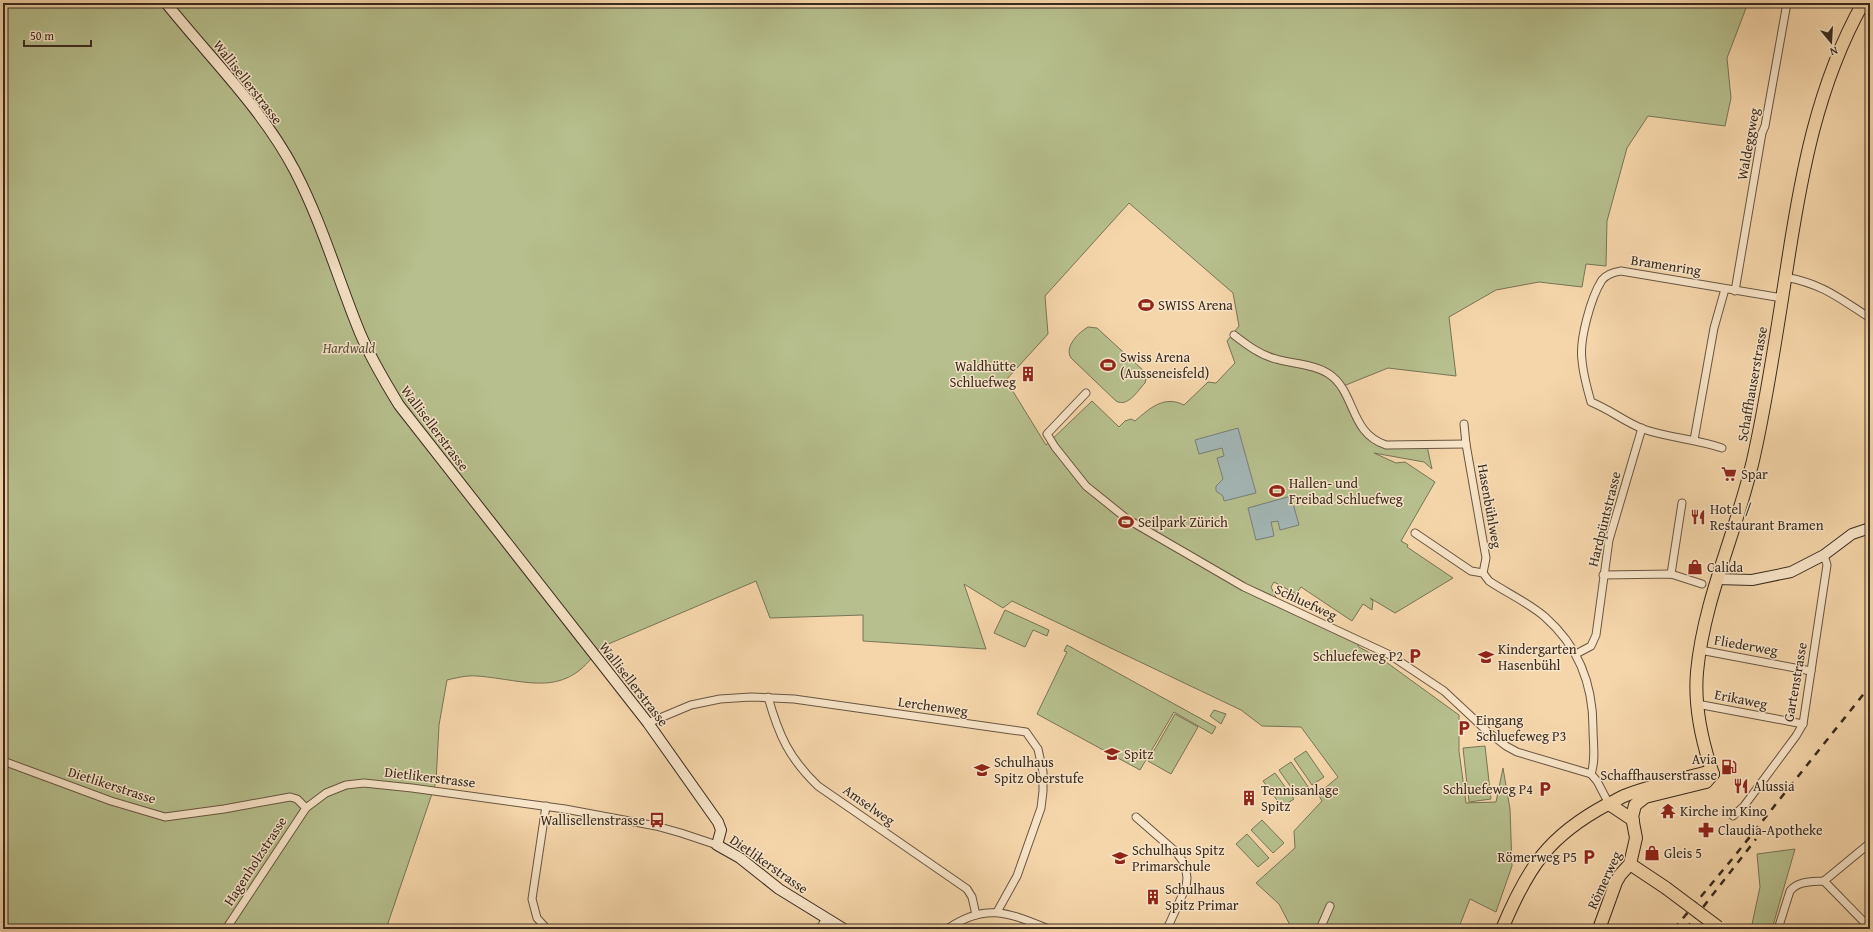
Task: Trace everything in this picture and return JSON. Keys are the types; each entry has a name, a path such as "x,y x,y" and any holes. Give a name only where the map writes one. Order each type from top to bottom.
{"main road":[{"name":"Schaffhauserstrasse","path":"1713,774 1704,745 1697,704 1697,674 1706,618 1754,458 1782,298 1800,182 1811,135 1823,94 1839,52 1863,3"},
{"path":"1502,929 1523,884 1544,852 1578,821 1632,793 1704,773 1713,774"},
{"name":"Römerweg","path":"1599,929 1616,882 1630,864 1636,838 1633,810 1639,800 1645,797 1706,782 1713,774"},
{"path":"1609,804 1633,820"},
{"path":"1630,864 1666,888 1720,928"}],"street":[{"name":"Wallisellerstrasse","path":"166,3 258,112 294,170 318,219 361,334 378,371 399,405 648,723 718,822 721,830 717,845"},
{"name":"Waldeggweg","path":"1736,290 1786,3"},
{"name":"Bramenring","path":"1722,448 1694,440 1656,433 1642,428 1591,402 1581,358 1584,325 1603,279 1611,273 1621,272 1782,298"},
{"path":"1785,277 1806,280 1824,288 1870,318"},
{"path":"1694,440 1714,328 1725,289"},
{"path":"1234,335 1249,347 1275,359 1314,368 1330,374 1338,383 1358,422 1367,434 1374,440 1386,445 1466,444"},
{"name":"Schluefweg","path":"1086,394 1047,434 1055,447 1086,486 1127,519 1244,587 1390,655 1444,691 1488,732 1506,746 1517,752 1591,774"},
{"name":"Hasenbühlweg","path":"1464,424 1466,444 1486,558 1483,573"},
{"name":"Hardpüntstrasse","path":"1576,654 1591,646 1594,642 1609,540 1642,428"},
{"path":"1671,574 1682,503"},
{"path":"1717,579 1752,580 1772,577 1806,566 1824,555 1852,534 1870,528"},
{"path":"1415,533 1471,571 1483,573 1488,581 1544,617 1561,633 1576,654 1590,692 1593,730 1593,768 1591,774 1597,781 1609,804"},
{"name":"Gartenstrasse","path":"1734,816 1744,806 1796,736 1803,724 1827,565 1824,555"},
{"path":"1603,575 1671,574 1702,584"},
{"name":"Fliederweg","path":"1700,650 1811,670"},
{"name":"Lerchenweg","path":"648,723 689,706 707,701 736,697 794,699 1026,732 1038,749 1043,772 1042,802 1017,876 1000,905 998,912"},
{"name":"Amselweg","path":"768,698 776,723 787,749 801,769 818,786 967,889 972,897 976,915"},
{"name":"Erikaweg","path":"1697,704 1803,724"},
{"name":"Dietlikerstrasse","path":"3,761 111,802 165,817 224,809 290,797 297,799 306,808 326,793 346,785 364,783 546,806 656,826 717,845 740,858 779,889 844,929"},
{"path":"546,806 532,899 537,918 546,929"},
{"name":"Hagenholzstrasse","path":"226,929 306,808"},
{"path":"1136,817 1176,852 1185,864 1187,878 1186,887 1167,929"},
{"path":"1778,929 1790,891 1793,887 1797,884 1824,881 1870,843"},
{"path":"1824,881 1870,928"},
{"path":"1320,929 1330,906"},
{"path":"947,929 964,919 976,915 998,912 1012,914 1049,929"},
{"path":"820,929 826,918"}],"green space":[{"name":"Hardwald","path":"3,3 1748,3 1727,58 1731,98 1725,126 1648,116 1627,148 1607,221 1606,266 1586,264 1582,287 1539,282 1496,290 1449,317 1456,376 1388,368 1341,387 1367,438 1384,447 1427,446 1432,469 1424,462 1374,453 1396,463 1405,462 1435,482 1401,541 1408,545 1407,547 1453,578 1395,613 1370,598 1373,601 1372,610 1363,604 1352,621 1301,587 1296,594 1274,582 1271,587 1280,606 1357,643 1359,647 1386,662 1459,715 1459,751 1466,803 1496,802 1503,768 1510,809 1512,866 1496,912 1470,899 1459,927 1292,929 1279,904 1256,883 1295,848 1294,831 1322,801 1318,794 1338,777 1301,727 1262,726 1241,710 1012,601 1003,608 964,584 986,649 863,641 863,615 770,618 756,581 599,648 586,664 573,675 559,681 529,683 473,676 447,680 439,725 436,782 386,929 3,929","holes":["1129,203 1233,293 1239,326 1227,341 1235,363 1216,383 1208,382 1184,405 1170,401 1158,404 1135,421 1131,419 1125,421 1119,427 1092,401 1046,445 1006,380 1048,334 1045,296"]},
{"name":"Swiss Arena (Ausseneisfeld)","path":"1088,327 1097,328 1145,372 1145,383 1129,400 1120,403 1116,401 1071,358 1069,349 1073,341"},
{"path":"1005,610 1049,630 1047,636 1033,630 1025,647 994,633"},
{"path":"1067,645 1216,727 1212,734 1174,712 1140,770 1037,714 1067,652 1064,651"},
{"path":"1214,710 1226,714 1221,724 1210,716"},
{"path":"1175,714 1198,727 1171,774 1148,761"},
{"path":"1485,746 1491,799 1469,802 1463,748"},
{"path":"1306,751 1324,777 1312,785 1294,759"},
{"path":"1291,762 1309,788 1297,796 1279,770"},
{"path":"1275,773 1294,799 1282,807 1263,781"},
{"path":"1262,820 1284,843 1273,853 1251,830"},
{"path":"1247,834 1269,858 1258,867 1236,844"},
{"path":"1795,849 1772,929 1751,929 1760,887 1757,854"}],"shaded area":[{"path":"1238,428 1256,493 1224,501 1223,496 1216,491 1216,486 1223,479 1217,458 1224,456 1222,448 1199,454 1195,440"},
{"path":"1291,496 1299,525 1280,530 1278,521 1271,522 1274,536 1256,540 1248,508"}],"railway":[{"path":"1674,929 1733,858 1870,686"},
{"path":"1686,929 1756,839"}],"place":[{"name":"SWISS Arena","path":"1146,305"},
{"name":"Swiss Arena (Ausseneisfeld)","path":"1108,365"},
{"name":"Waldhütte Schluefweg","path":"1028,374"},
{"name":"Spar","path":"1729,474"},
{"name":"Hallen- und Freibad Schluefweg","path":"1277,491"},
{"name":"Hotel / Restaurant Bramen","path":"1698,517"},
{"name":"Seilpark Zürich","path":"1126,522"},
{"name":"Calida","path":"1695,567"},
{"name":"Schluefeweg P2","path":"1415,656"},
{"name":"Kindergarten Hasenbühl","path":"1486,657"},
{"name":"Eingang Schluefeweg P3","path":"1464,728"},
{"name":"Spitz","path":"1112,754"},
{"name":"Avia Schaffhauserstrasse","path":"1729,767"},
{"name":"Schulhaus Spitz Oberstufe","path":"982,770"},
{"name":"Alussia","path":"1741,786"},
{"name":"Schluefeweg P4","path":"1545,789"},
{"name":"Tennisanlage Spitz","path":"1249,798"},
{"name":"Kirche im Kino","path":"1668,811"},
{"name":"Wallisellenstrasse","path":"657,820"},
{"name":"Claudia-Apotheke","path":"1706,830"},
{"name":"Gleis 5","path":"1652,853"},
{"name":"Römerweg P5","path":"1589,857"},
{"name":"Schulhaus Spitz Primarschule","path":"1120,858"},
{"name":"Schulhaus Spitz Primar","path":"1153,897"}]}
